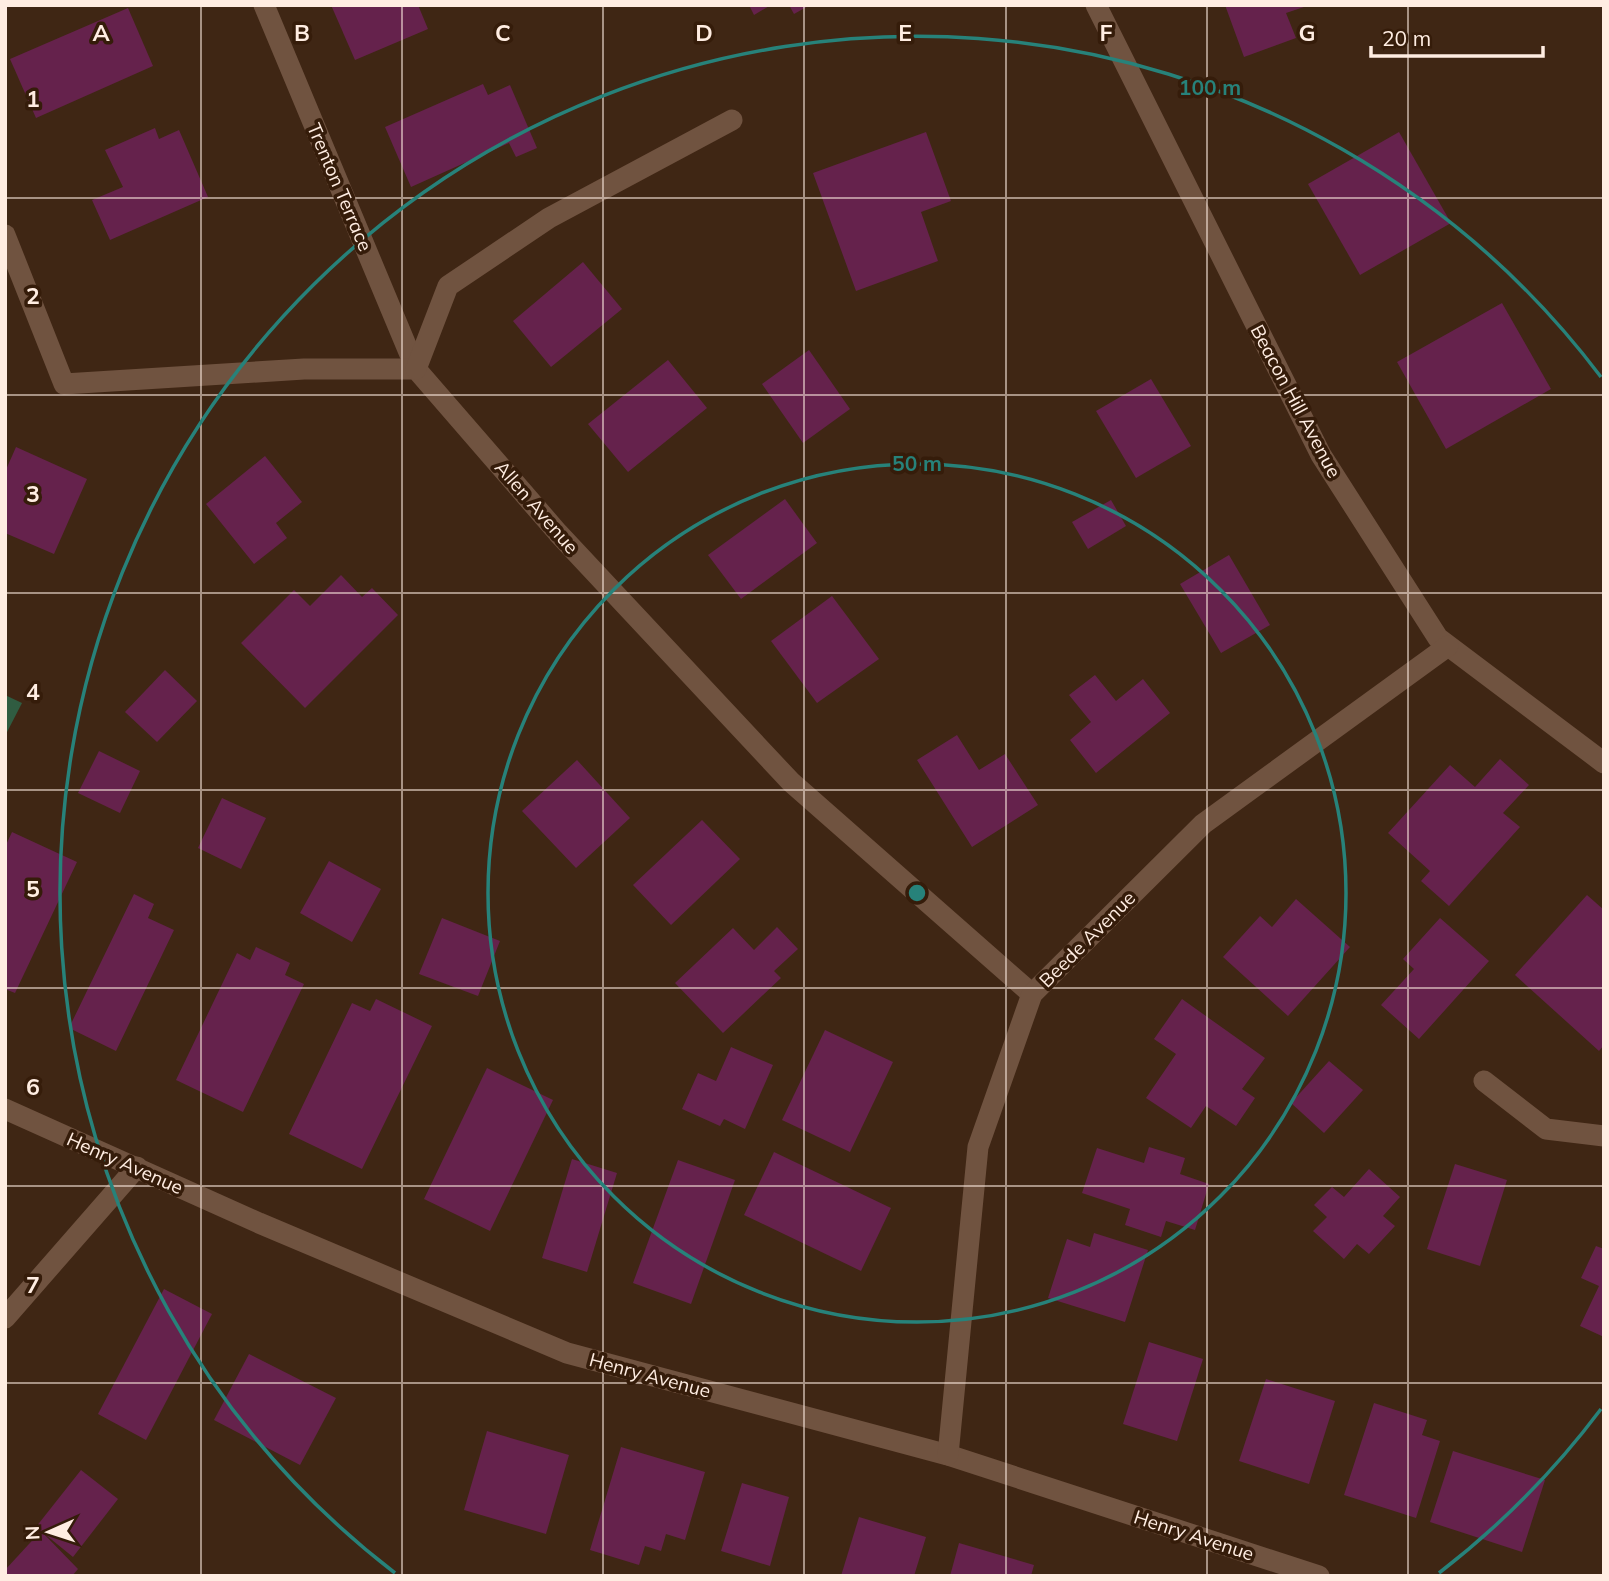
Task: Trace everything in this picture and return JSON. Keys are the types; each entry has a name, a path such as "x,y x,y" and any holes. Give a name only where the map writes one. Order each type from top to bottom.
{"street":[{"name":"Trenton Terrace","path":"264,5 416,369"},
{"name":"Beacon Hill Avenue","path":"1096,5 1321,455 1438,638 1604,763"},
{"path":"5,235 64,384 304,369 416,369 448,286 550,218 732,120"},
{"name":"Allen Avenue","path":"416,369 558,533 791,782 1032,994"},
{"name":"Beede Avenue","path":"948,1455 978,1147 1032,994 1203,824 1448,646"},
{"path":"1484,1081 1546,1129 1604,1136"},
{"name":"Henry Avenue","path":"5,1109 259,1223 567,1353 948,1455 1319,1576"},
{"path":"5,1318 137,1167"}],"green space":[{"path":"5,695 22,703 5,736"}],"building":[{"path":"331,5 418,5 428,29 355,60"},
{"path":"749,5 771,5 754,15"},
{"path":"789,5 810,5 794,14"},
{"path":"1225,5 1307,6 1286,13 1296,38 1244,57"},
{"path":"128,8 153,66 36,118 10,59"},
{"path":"483,84 488,95 510,85 537,148 516,157 509,143 411,187 385,127"},
{"path":"155,128 159,139 179,130 208,197 110,240 92,200 123,187 105,150"},
{"path":"926,132 951,201 921,212 938,261 856,291 813,173"},
{"path":"1399,132 1451,223 1360,275 1308,184"},
{"path":"583,262 622,309 551,367 513,321"},
{"path":"1502,303 1551,389 1446,449 1397,362"},
{"path":"809,350 850,409 803,443 762,384"},
{"path":"668,360 707,408 628,472 588,424"},
{"path":"1151,379 1191,446 1136,478 1096,411"},
{"path":"16,447 87,479 54,554 5,533 5,472"},
{"path":"265,456 302,502 276,523 287,538 254,564 206,504"},
{"path":"785,499 817,543 741,599 708,555"},
{"path":"1111,500 1126,526 1088,549 1072,522"},
{"path":"1229,555 1270,625 1221,653 1180,584"},
{"path":"341,575 362,597 372,588 398,615 305,708 241,643 294,590 310,606"},
{"path":"832,596 879,659 817,703 771,641"},
{"path":"165,670 197,701 157,742 125,712"},
{"path":"1095,675 1116,701 1143,679 1170,713 1096,773 1070,740 1091,722 1069,695"},
{"path":"957,735 979,770 1005,754 1038,805 972,847 917,760"},
{"path":"99,751 140,771 120,813 78,793"},
{"path":"1500,759 1529,785 1503,813 1520,827 1449,906 1421,881 1430,871 1388,833 1450,765 1475,787"},
{"path":"577,760 630,818 576,868 522,811"},
{"path":"222,798 266,818 241,869 198,848"},
{"path":"702,820 740,859 671,925 633,885"},
{"path":"12,832 77,862 15,993 5,989 5,847"},
{"path":"329,861 381,889 352,942 300,913"},
{"path":"134,894 154,904 148,918 174,930 116,1051 69,1028"},
{"path":"1587,895 1604,910 1604,1045 1599,1051 1515,975"},
{"path":"1296,899 1350,947 1288,1016 1223,957 1260,916 1272,927"},
{"path":"442,918 500,941 478,996 419,974"},
{"path":"1440,918 1489,961 1419,1039 1381,1005 1414,969 1403,959"},
{"path":"777,927 798,949 774,971 781,978 723,1033 675,983 733,928 754,950"},
{"path":"256,947 290,963 285,975 304,984 243,1112 176,1080 237,953 250,960"},
{"path":"376,999 432,1026 362,1169 289,1134 352,1003 370,1011"},
{"path":"1182,999 1265,1058 1242,1089 1255,1098 1236,1126 1206,1106 1191,1128 1146,1098 1176,1054 1154,1039"},
{"path":"825,1030 893,1062 850,1152 782,1120"},
{"path":"731,1047 773,1065 745,1129 724,1119 720,1126 682,1109 698,1073 716,1081"},
{"path":"1329,1061 1363,1090 1324,1133 1291,1103"},
{"path":"487,1068 553,1100 490,1231 424,1199"},
{"path":"1149,1147 1185,1158 1180,1174 1209,1184 1195,1230 1166,1221 1161,1237 1125,1225 1130,1209 1082,1193 1097,1148 1144,1163"},
{"path":"774,1152 891,1208 861,1271 744,1215"},
{"path":"572,1159 617,1173 587,1272 542,1258"},
{"path":"678,1160 735,1180 691,1304 633,1283"},
{"path":"1455,1164 1507,1180 1480,1266 1427,1249"},
{"path":"1369,1169 1400,1197 1383,1216 1395,1226 1369,1254 1357,1244 1344,1259 1313,1231 1327,1217 1314,1205 1332,1187 1344,1197"},
{"path":"1094,1233 1148,1250 1125,1322 1048,1298 1067,1239 1090,1247"},
{"path":"1596,1246 1604,1249 1604,1337 1580,1326 1599,1286 1581,1278"},
{"path":"164,1289 212,1314 146,1440 98,1414"},
{"path":"1149,1342 1203,1359 1177,1441 1123,1424"},
{"path":"249,1354 336,1398 300,1465 214,1420"},
{"path":"1266,1379 1335,1401 1309,1484 1239,1461"},
{"path":"1374,1403 1427,1420 1422,1435 1440,1441 1416,1518 1344,1495"},
{"path":"487,1431 569,1455 546,1534 464,1510"},
{"path":"621,1447 705,1472 685,1540 666,1534 661,1551 645,1546 639,1565 590,1550"},
{"path":"1453,1451 1545,1480 1522,1552 1430,1522"},
{"path":"81,1470 118,1499 73,1557 36,1527"},
{"path":"742,1483 789,1497 770,1566 721,1551"},
{"path":"859,1517 926,1537 914,1576 841,1576"},
{"path":"41,1531 78,1569 72,1576 5,1576 5,1570"},
{"path":"959,1543 1034,1565 1031,1576 950,1576"}]}
